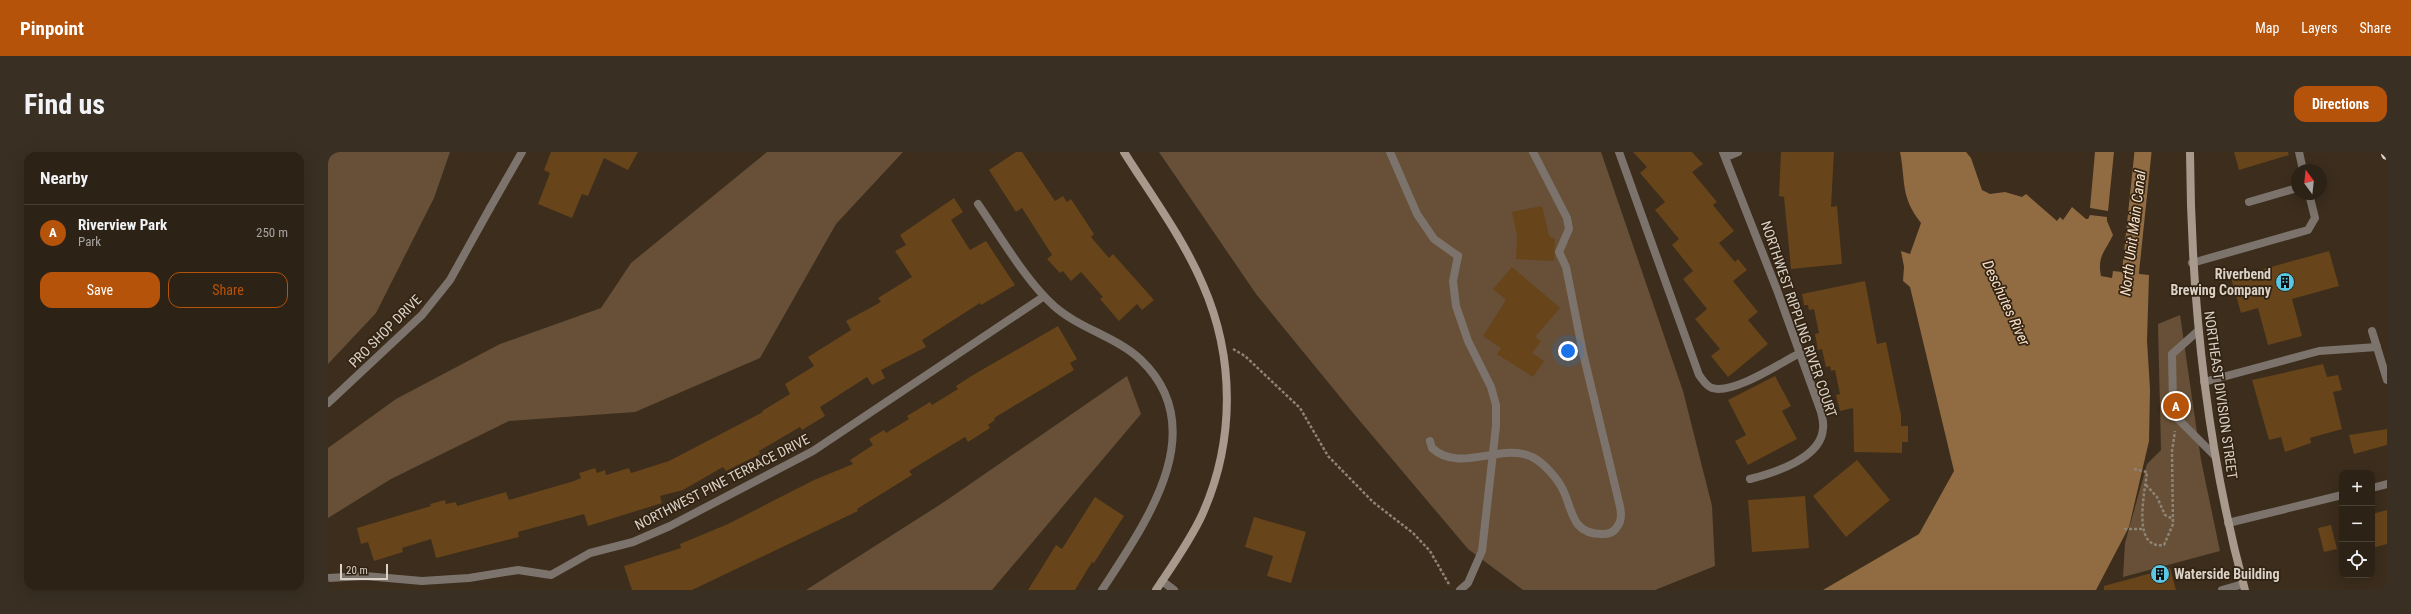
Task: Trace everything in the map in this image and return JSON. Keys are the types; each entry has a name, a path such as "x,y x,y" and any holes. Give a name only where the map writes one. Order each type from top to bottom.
{"main road":[{"path":"1124,152 1182,244 1200,278 1222,343 1227,404 1224,440 1217,475 1202,515 1156,590"},
{"name":"NORTHEAST DIVISION STREET","path":"2190,152 2192,263 2204,382 2215,456 2228,523 2244,587"}],"street":[{"name":"PRO SHOP DRIVE","path":"328,404 422,315 450,280 522,152"},
{"path":"1390,152 1417,214 1434,239 1458,256 1453,281 1456,306 1468,342 1491,387 1496,405 1493,456 1482,551 1468,583 1460,590"},
{"path":"1430,441 1432,448 1447,458 1493,456 1516,453 1532,456 1542,464 1563,490 1569,510 1582,529 1595,534 1614,532 1622,517 1583,353 1566,267 1560,252 1569,229 1567,218 1533,152"},
{"path":"1619,152 1699,375 1705,383 1713,388 1732,388 1800,353"},
{"path":"1725,155 1738,152"},
{"path":"2299,152 2302,164"},
{"name":"NORTHWEST RIPPLING RIVER COURT","path":"1725,155 1800,353 1821,412 1823,428 1819,442 1810,454 1770,474 1750,479"},
{"path":"2249,202 2291,190"},
{"path":"2192,263 2308,230 2315,218 2310,200"},
{"path":"978,204 1043,297 1067,317 1128,349 1140,359 1156,377 1171,416 1174,431 1173,448 1159,492 1146,522 1102,590"},
{"name":"NORTHWEST PINE TERRACE DRIVE","path":"328,578 365,576 422,581 469,578 518,570 551,574 590,553 633,542 670,526 813,451 1043,297"},
{"path":"2198,331 2172,354 2173,405 2178,419 2215,456"},
{"path":"2372,331 2387,380"},
{"path":"2204,382 2319,351 2377,347"},
{"path":"2375,487 2387,484"},
{"path":"2228,523 2339,496"},
{"path":"1162,581 1174,590"},
{"path":"2222,590 2244,587"}],"path":[{"path":"1222,343 1245,356 1300,408 1328,456 1373,502 1412,533 1430,551 1452,590"},
{"path":"2134,469 2147,472 2143,529 2144,537 2156,546 2164,544 2174,519 2172,451 2178,419"},
{"path":"2146,485 2157,497 2165,515 2174,519"},
{"path":"2124,530 2143,529"}],"shaded area":[{"path":"328,152 450,152 434,198 376,313 328,364"},
{"path":"767,152 903,152 836,224 760,358 635,412 509,421 391,479 328,518 328,448 396,399 500,344 601,308 631,263"},
{"path":"1159,152 1601,152 1683,391 1712,506 1715,566 1655,590 1523,590 1468,549 1354,414 1256,294"},
{"path":"2180,315 2201,460 2220,551 2123,577 2125,543 2147,464 2161,450 2158,324"},
{"path":"1127,376 1141,414 992,590 806,590 944,502"}],"water":[{"name":"Deschutes River","path":"1900,152 1966,152 1971,158 1982,190 1990,194 2005,192 2022,197 2026,194 2057,221 2060,217 2063,220 2072,207 2086,219 2088,219 2090,215 2107,217 2107,221 2113,235 2101,259 2101,276 2112,278 2113,271 2149,275 2147,341 2150,389 2149,441 2129,527 2096,590 1823,590 1919,534 1954,471 1910,287 1903,281 1904,267 1901,251 1910,254 1921,223 1914,213 1907,197"},
{"path":"2095,152 2114,152 2108,211 2090,208"}],"building":[{"path":"551,152 638,152 628,170 604,158 588,196 582,194 572,218 538,204 550,173 544,170"},
{"path":"1016,152 1022,152 1055,201 1063,196 1067,202 1071,199 1094,234 1091,237 1109,258 1113,254 1154,300 1142,310 1137,304 1119,321 1100,299 1103,297 1081,272 1071,281 1063,271 1060,273 1047,259 1052,255 1022,208 1016,212 989,170"},
{"path":"1633,152 1692,152 1703,164 1692,172 1717,202 1713,205 1734,231 1719,243 1735,262 1738,259 1747,270 1733,281 1758,312 1748,320 1768,344 1728,377 1711,356 1720,349 1695,319 1707,309 1683,279 1693,271 1672,245 1679,239 1655,210 1665,202 1640,173 1647,167"},
{"path":"1781,152 1834,152 1831,207 1837,206 1842,264 1791,269 1784,197 1779,196"},
{"path":"2234,152 2288,152 2289,155 2239,170"},
{"path":"954,198 963,212 951,220 970,250 986,241 1015,285 981,305 980,303 922,340 926,347 881,370 885,378 872,385 867,377 820,407 825,416 802,430 800,427 759,451 760,454 726,471 723,467 683,490 660,496 662,503 588,526 584,514 518,532 519,537 436,558 431,539 402,548 403,552 374,561 368,542 361,544 357,528 431,506 430,504 445,500 446,504 456,502 457,506 506,492 509,500 574,481 581,478 579,473 595,468 597,473 605,470 606,475 629,468 631,473 669,461 763,412 762,411 790,394 785,384 814,366 808,357 851,330 846,321 881,302 878,298 912,277 895,251 906,245 900,235"},
{"path":"1542,206 1549,236 1555,239 1554,261 1516,259 1517,236 1512,212"},
{"name":"Riverbend Brewing Company","path":"2329,251 2339,286 2292,299 2302,336 2268,345 2258,308 2241,313 2231,278"},
{"path":"1512,267 1560,308 1535,337 1541,341 1532,353 1544,361 1533,377 1497,354 1501,348 1483,336 1506,300 1493,289"},
{"path":"1865,281 1877,344 1886,342 1901,415 1901,426 1908,426 1908,442 1902,442 1902,453 1854,452 1853,408 1840,411 1836,395 1840,394 1835,370 1831,371 1830,366 1826,367 1822,349 1818,350 1815,334 1819,333 1814,309 1809,310 1808,305 1804,305 1802,294"},
{"path":"1058,326 1077,359 1070,363 1074,370 994,418 995,420 988,425 990,428 968,442 965,437 909,471 912,475 857,509 858,511 692,590 632,590 624,566 681,548 680,544 728,524 814,480 853,464 850,460 873,445 869,439 884,430 886,433 909,419 907,416 930,402 932,405 958,389 956,386 973,375"},
{"path":"2323,364 2327,377 2338,375 2342,390 2333,392 2342,429 2310,438 2311,443 2285,452 2281,437 2269,440 2252,380"},
{"path":"1775,376 1791,406 1782,411 1797,439 1748,465 1735,441 1746,435 1728,400"},
{"path":"2387,429 2387,445 2354,454 2349,435"},
{"path":"1857,460 1890,500 1846,537 1813,496"},
{"path":"1805,496 1809,548 1752,552 1748,500"},
{"path":"1095,497 1124,516 1094,563 1092,562 1075,590 1028,590 1056,545 1062,549"},
{"path":"2387,510 2387,544 2375,547 2375,542 2375,513"},
{"path":"1254,517 1306,532 1291,583 1267,576 1273,556 1245,547"},
{"path":"2331,525 2337,549 2324,552 2318,528"},
{"name":"Waterside Building","path":"2170,568 2176,590 2104,590 2104,586"}],"waterway":[{"name":"North Unit Main Canal","path":"2128,296 2143,152"}],"place":[{"name":"Riverbend Brewing Company","path":"2285,282"},
{"name":"Riverview Park","path":"2176,406"},
{"name":"Waterside Building","path":"2160,574"}]}
